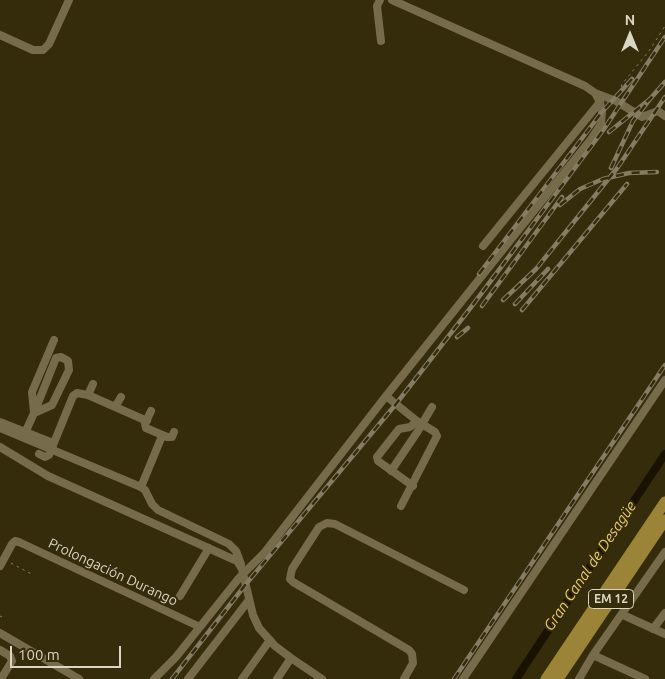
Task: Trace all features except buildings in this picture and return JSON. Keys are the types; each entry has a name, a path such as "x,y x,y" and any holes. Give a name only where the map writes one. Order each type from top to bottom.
{"highway":[{"name":"EM 12","path":"546,679 665,502"},
{"name":"EM 12","path":"558,679 665,520"}],"street":[{"path":"0,35 33,50 43,50 49,44 69,0"},
{"path":"380,0 377,6 381,41"},
{"path":"392,0 585,86 595,93 616,101 642,117 658,111 665,116"},
{"path":"154,679 173,661 244,574 265,552 386,396 592,138 601,124 602,117 600,102 595,93"},
{"path":"483,246 600,102"},
{"path":"34,413 32,392 54,340"},
{"path":"25,433 55,360 59,357 67,360 69,363 68,370 52,405 34,413"},
{"path":"463,679 665,380"},
{"path":"88,395 93,384"},
{"path":"38,454 46,456 73,396 79,392 147,421"},
{"path":"386,396 436,433 437,438 401,506"},
{"path":"116,408 121,397"},
{"path":"391,471 432,407"},
{"path":"151,411 146,428 162,436 170,437 174,432"},
{"path":"0,422 141,487 158,510 233,547 244,574 255,622 270,640 291,658 322,679"},
{"path":"413,486 378,461 377,456 399,429 420,423"},
{"path":"0,428 52,446"},
{"path":"141,487 162,436"},
{"path":"0,447 48,476 210,548 241,564"},
{"path":"404,679 413,663 412,654 409,650 293,582 290,579 292,568 323,524 331,522 464,590"},
{"name":"Prolongación Durango","path":"2,562 12,544 15,541 19,542 200,628"},
{"path":"180,596 210,548"},
{"path":"579,679 665,552"},
{"path":"188,679 249,600"},
{"path":"653,628 665,613"},
{"path":"623,615 665,634"},
{"path":"0,633 79,679"},
{"path":"242,679 270,640"},
{"path":"0,650 10,656 12,661 1,679"},
{"path":"593,656 645,679"},
{"path":"277,679 291,658"}],"path":[{"path":"616,101 622,84 649,51 665,26"},
{"path":"2,562 33,575"}],"waterway":[{"name":"Gran Canal de Desagüe","path":"516,679 665,454"}],"railway":[{"path":"172,679 246,584 396,404 475,302 604,129 665,37"},
{"path":"479,274 602,112 632,79"},
{"path":"609,132 650,99 665,82"},
{"path":"503,300 536,269 618,167 665,97"},
{"path":"611,168 633,121 650,99"},
{"path":"560,205 580,189 603,179 629,173 657,172"},
{"path":"522,310 627,184"},
{"path":"482,306 562,197"},
{"path":"515,304 548,269"},
{"path":"457,337 468,328"},
{"path":"454,679 665,365"}]}
